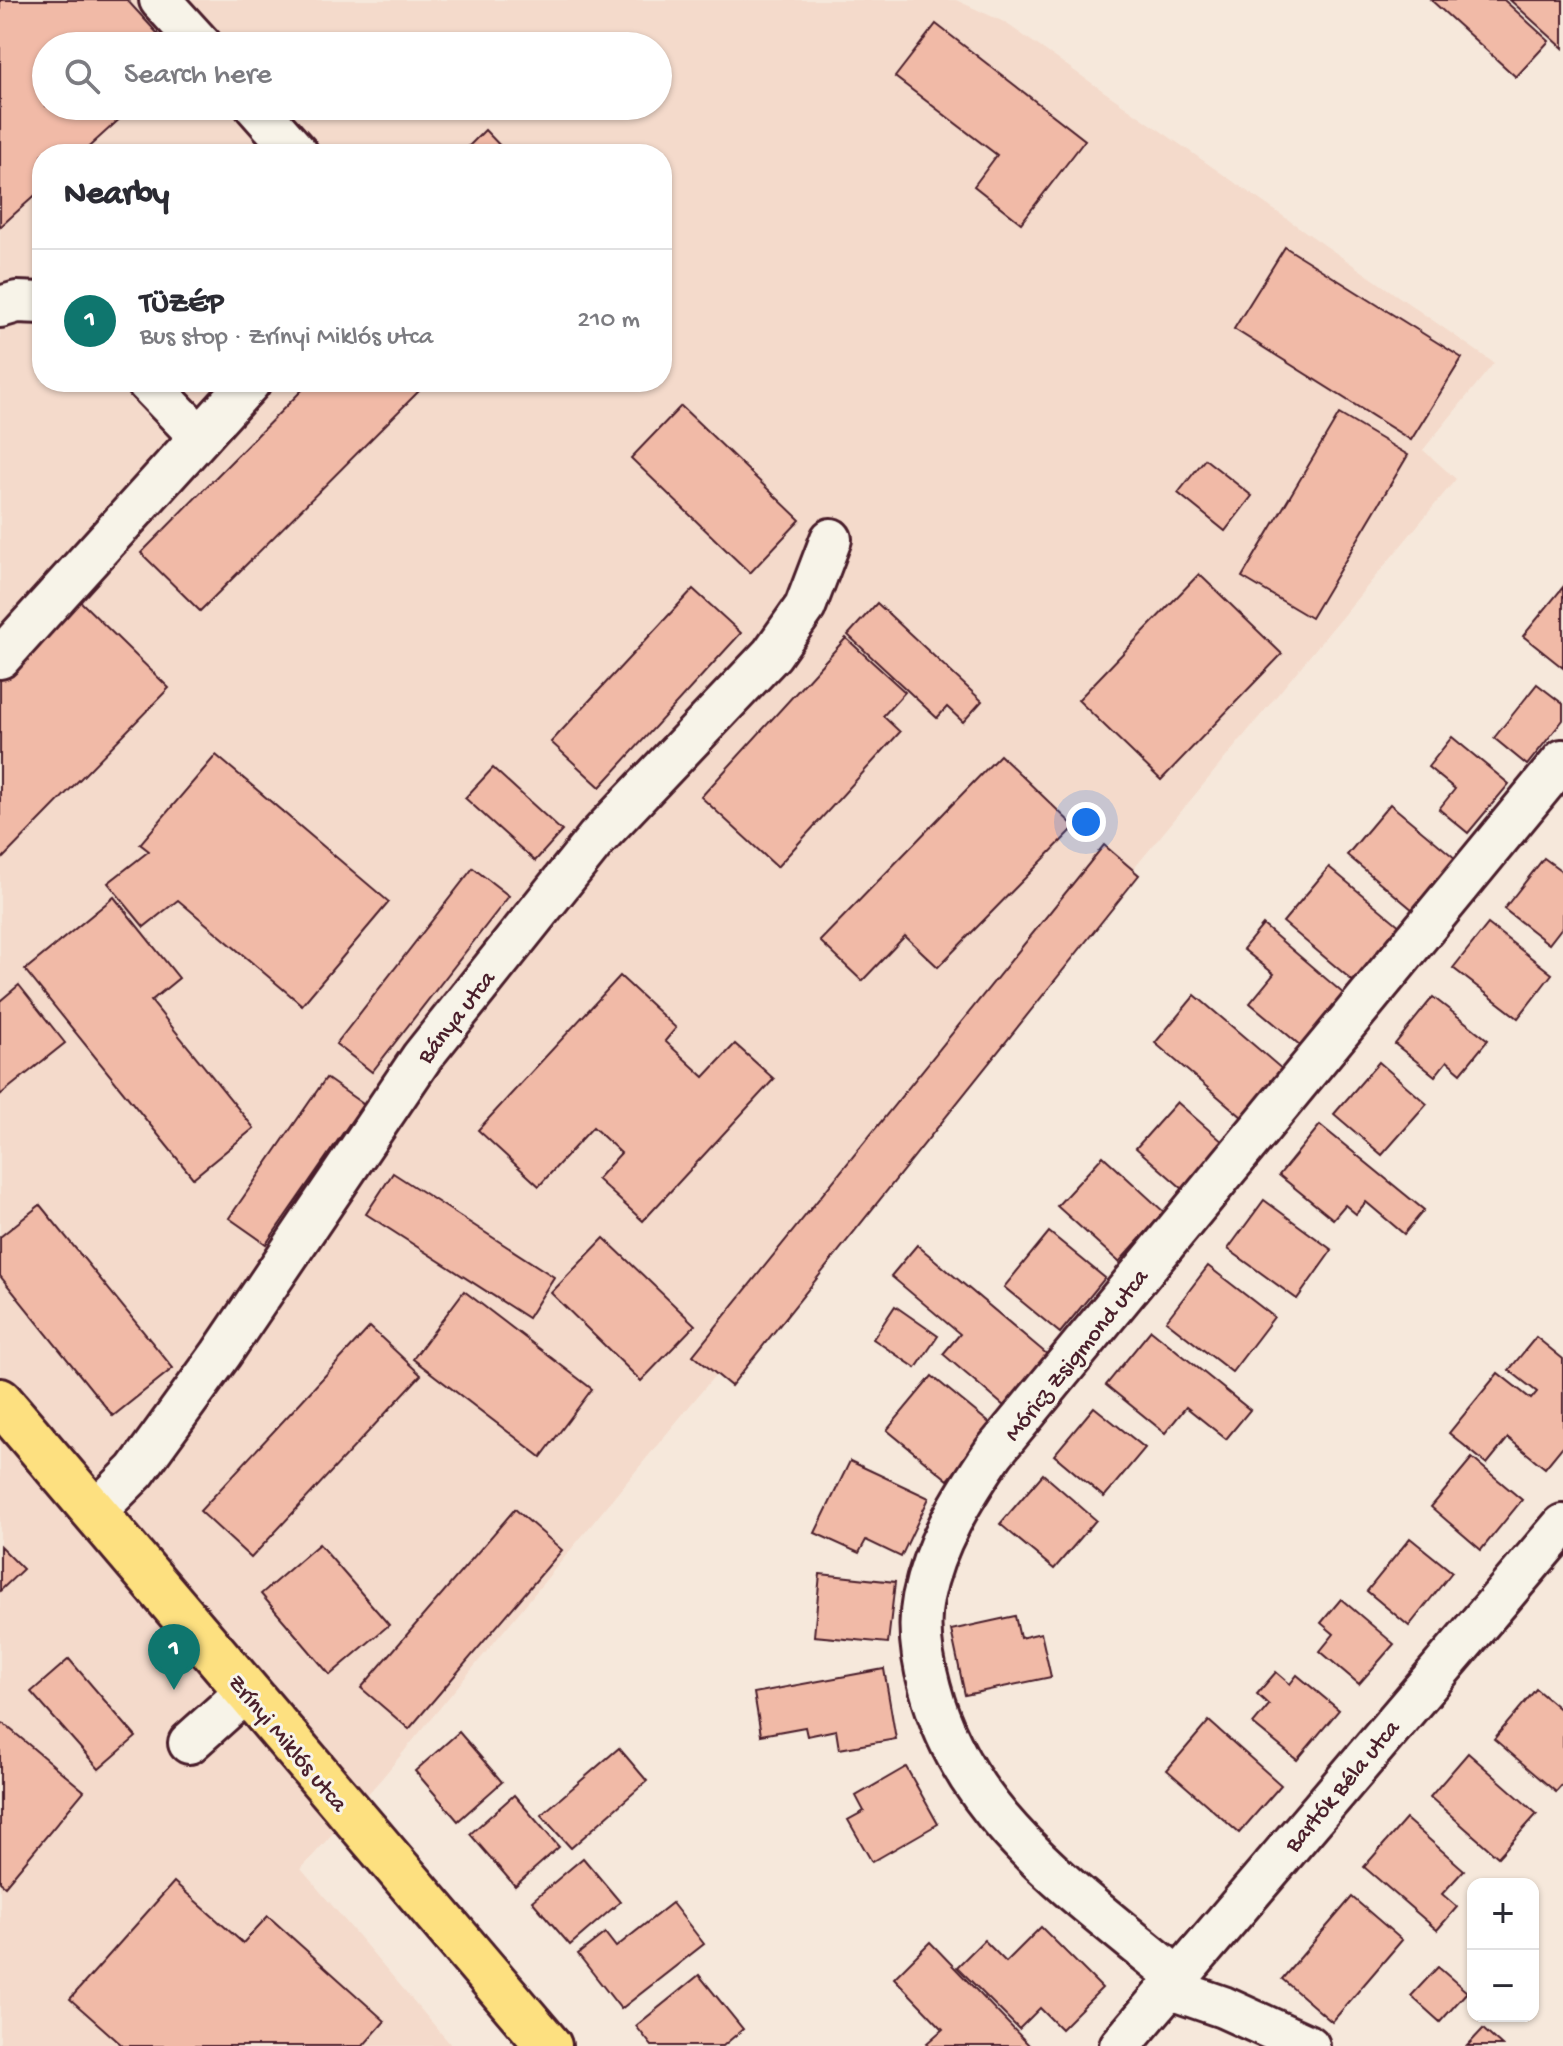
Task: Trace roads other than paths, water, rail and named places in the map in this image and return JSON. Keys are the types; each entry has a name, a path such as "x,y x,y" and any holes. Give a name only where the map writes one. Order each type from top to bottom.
{"main road":[{"name":"Zrínyi Miklós utca","path":"0,1401 549,2046"}],"street":[{"path":"160,0 189,32"},
{"path":"268,120 289,144"},
{"path":"0,307 17,302 32,303"},
{"path":"157,392 200,437"},
{"path":"0,658 241,392"},
{"name":"Bánya utca","path":"96,1511 136,1471 203,1379 422,1057 597,838 772,654 805,607 831,539"},
{"name":"Móricz Zsigmond utca","path":"1172,1982 1034,1857 998,1818 964,1771 936,1712 923,1664 920,1630 923,1599 933,1564 947,1528 966,1493 994,1452 1563,760"},
{"name":"Bartók Béla utca","path":"1120,2046 1563,1525"},
{"path":"189,1743 246,1692"},
{"path":"1172,1982 1309,2046"}],"place":[{"name":"TÜZÉP","path":"174,1690"}]}
